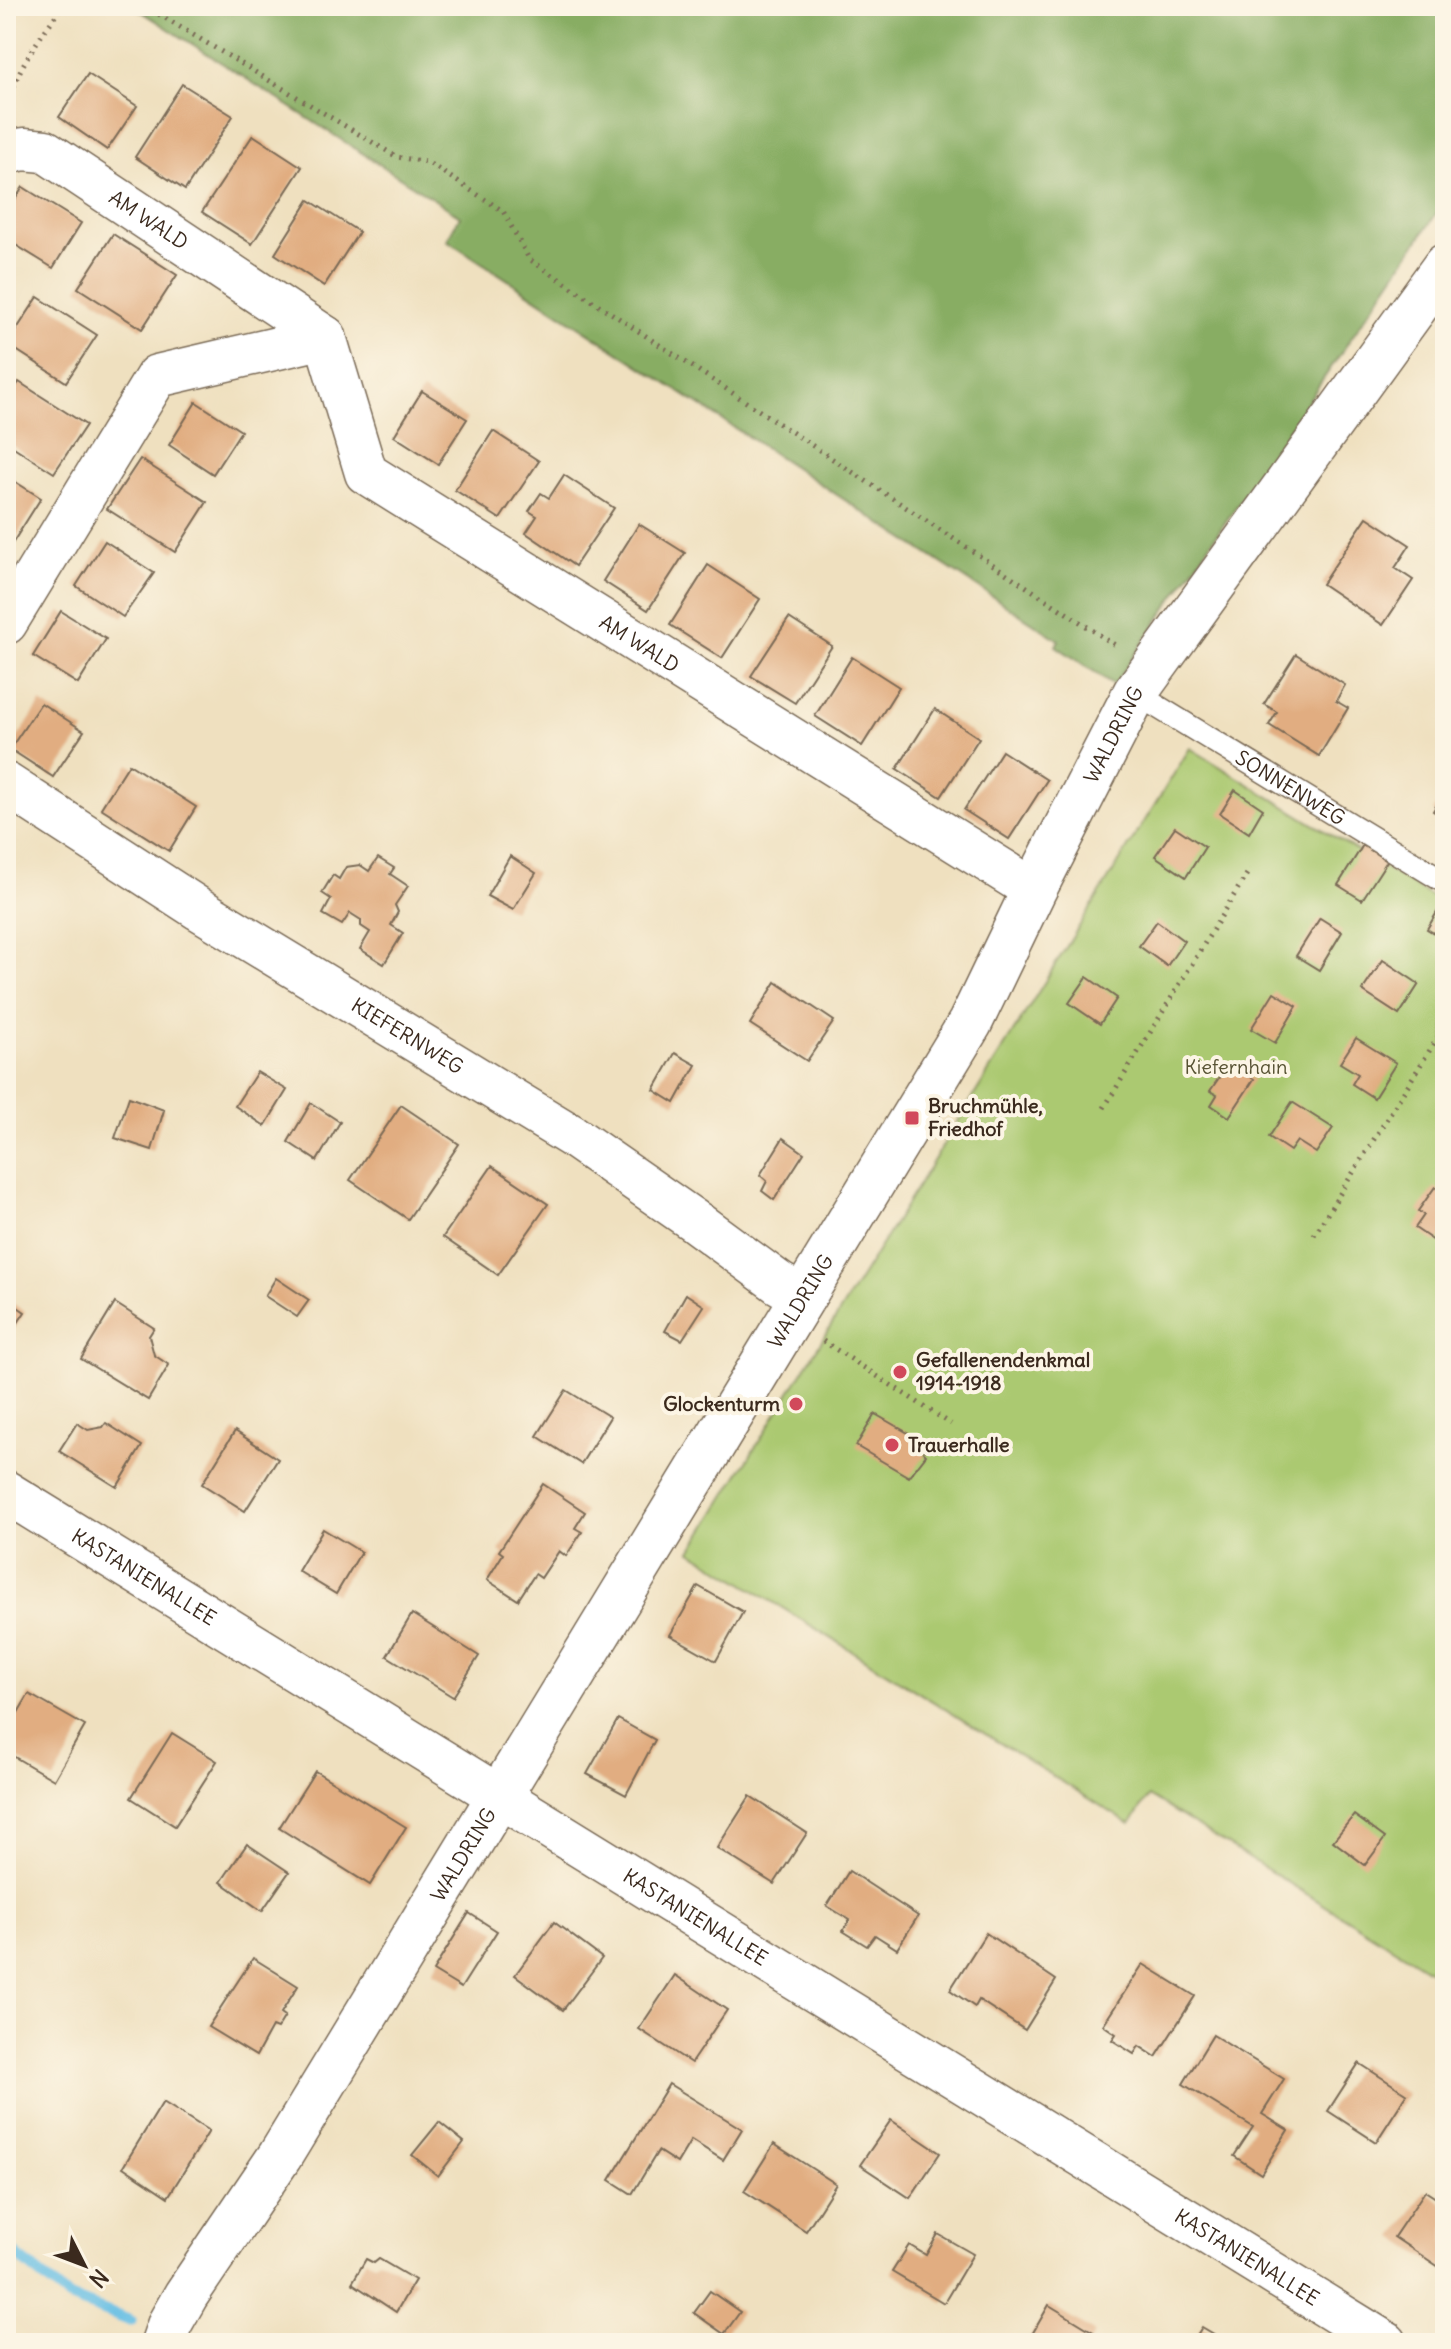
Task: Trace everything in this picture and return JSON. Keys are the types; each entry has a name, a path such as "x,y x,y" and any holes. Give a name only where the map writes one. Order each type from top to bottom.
{"street":[{"name":"AM WALD","path":"15,151 45,151 325,337 366,473 1034,890"},
{"name":"WALDRING","path":"163,2343 186,2295 280,2156 970,1023 1135,693 1445,266"},
{"path":"6,623 157,376 325,337"},
{"name":"KIEFERNWEG","path":"6,784 199,909 572,1136 803,1297"},
{"name":"KASTANIENALLEE","path":"6,1492 1386,2343"}],"lane":[{"name":"SONNENWEG","path":"1135,693 1445,882"}],"path":[{"path":"15,151 9,100 21,68 62,6"},
{"path":"145,6 397,157 427,162 503,211 529,259 1124,651 1135,693"},
{"path":"1104,1108 1250,869"},
{"path":"1314,1235 1445,1026"},
{"path":"822,1341 951,1424"}],"green space":[{"path":"133,6 1445,6 1445,201 1114,685 1056,646 1059,640 447,240 460,216"},
{"name":"Kiefernhain","path":"1190,748 1445,905 1445,1980 1149,1796 1130,1824 691,1551"}],"building":[{"path":"88,74 137,106 107,150 59,117"},
{"path":"182,84 233,116 185,190 135,157"},
{"path":"253,135 302,167 252,244 202,212"},
{"path":"23,187 81,223 53,268 6,239 6,214"},
{"path":"309,200 359,232 324,286 275,254"},
{"path":"113,234 177,275 142,329 78,288"},
{"path":"38,297 97,335 66,382 7,344"},
{"path":"19,382 86,425 54,473 6,442 6,402"},
{"path":"422,391 467,419 438,464 394,436"},
{"path":"196,402 241,431 213,474 169,445"},
{"path":"493,431 539,461 500,519 455,490"},
{"path":"140,459 207,502 175,552 107,509"},
{"path":"564,475 614,508 575,566 526,533 537,516 529,511 541,493 549,498"},
{"path":"6,476 41,498 10,547 6,544"},
{"path":"1367,517 1410,545 1395,568 1413,580 1383,625 1322,584"},
{"path":"639,524 685,553 648,610 603,581"},
{"path":"105,541 154,573 123,617 76,586"},
{"path":"708,565 760,599 722,658 670,625"},
{"path":"61,611 106,639 78,684 33,656"},
{"path":"789,618 832,646 795,703 751,676"},
{"path":"1296,654 1345,685 1336,701 1348,708 1319,756 1269,725 1277,712 1264,704"},
{"path":"852,657 899,687 862,746 815,716"},
{"path":"41,703 84,731 53,777 10,749"},
{"path":"935,709 979,738 941,797 897,769"},
{"path":"1002,751 1047,780 1009,839 964,810"},
{"path":"129,764 196,807 169,851 101,808"},
{"path":"1235,790 1263,809 1249,833 1220,814"},
{"path":"1445,791 1445,819 1433,811"},
{"path":"1175,827 1205,847 1186,877 1155,856"},
{"path":"1363,845 1387,861 1362,900 1338,885"},
{"path":"510,856 536,873 513,910 487,896"},
{"path":"378,858 394,868 390,874 408,886 395,905 398,912 391,925 403,933 384,964 360,949 370,932 361,926 361,920 350,913 342,925 323,914 331,899 322,893 333,875 339,879 346,867 360,865 369,871"},
{"path":"1445,899 1445,940 1427,929"},
{"path":"1320,918 1342,932 1319,970 1296,956"},
{"path":"1157,921 1184,941 1167,966 1139,946"},
{"path":"1383,960 1419,984 1399,1015 1362,991"},
{"path":"1087,977 1117,998 1100,1024 1069,1003"},
{"path":"776,982 834,1021 807,1061 750,1024"},
{"path":"1274,992 1297,1006 1275,1043 1251,1029"},
{"path":"1356,1038 1396,1063 1374,1098 1352,1084 1358,1074 1340,1063"},
{"path":"675,1053 696,1065 675,1103 654,1090"},
{"path":"1229,1063 1254,1079 1229,1117 1211,1105 1217,1095 1210,1091"},
{"path":"257,1072 287,1090 265,1126 235,1106"},
{"path":"129,1097 164,1110 152,1150 115,1138"},
{"path":"1292,1102 1333,1128 1316,1153 1297,1141 1290,1151 1269,1137"},
{"path":"311,1103 340,1122 317,1161 288,1142"},
{"path":"401,1105 459,1144 408,1219 350,1180"},
{"path":"783,1138 804,1153 774,1200 762,1191 767,1181 760,1175"},
{"path":"492,1166 548,1204 498,1275 443,1237"},
{"path":"1435,1187 1445,1194 1445,1232 1437,1243 1415,1228 1424,1215 1418,1211"},
{"path":"276,1278 309,1300 297,1317 265,1296"},
{"path":"686,1294 704,1306 682,1340 665,1331"},
{"path":"6,1299 25,1312 6,1341"},
{"path":"115,1303 154,1328 149,1336 154,1355 169,1365 148,1400 81,1359"},
{"path":"566,1390 610,1417 581,1464 537,1436"},
{"name":"Trauerhalle","path":"875,1414 927,1444 923,1452 926,1455 909,1477 856,1446"},
{"path":"77,1423 88,1430 103,1427 106,1423 142,1446 117,1487 59,1451"},
{"path":"235,1431 278,1459 245,1511 202,1484"},
{"path":"543,1484 585,1512 575,1528 582,1532 566,1556 559,1551 541,1578 535,1574 518,1600 487,1580 503,1554 499,1551"},
{"path":"323,1529 361,1552 336,1594 298,1571"},
{"path":"698,1586 743,1612 716,1661 670,1635"},
{"path":"412,1614 479,1656 453,1697 387,1656"},
{"path":"29,1694 85,1726 54,1780 6,1752 6,1733"},
{"path":"618,1719 655,1740 626,1795 587,1774"},
{"path":"172,1733 217,1761 175,1826 131,1798"},
{"path":"315,1771 406,1827 370,1885 279,1828"},
{"path":"750,1796 807,1833 774,1884 717,1848"},
{"path":"1354,1815 1385,1838 1365,1865 1333,1841"},
{"path":"247,1844 289,1872 262,1911 221,1882"},
{"path":"849,1871 918,1916 897,1949 875,1935 867,1946 843,1931 850,1920 827,1906"},
{"path":"469,1913 497,1931 461,1988 433,1971"},
{"path":"554,1922 602,1958 563,2010 515,1975"},
{"path":"986,1933 1056,1980 1025,2030 979,2000 975,2007 950,1990"},
{"path":"253,1958 298,1986 281,2013 285,2016 277,2029 272,2027 256,2056 208,2027"},
{"path":"1143,1964 1195,1996 1156,2057 1139,2046 1134,2054 1112,2040 1116,2034 1103,2025"},
{"path":"675,1975 727,2010 691,2063 639,2029"},
{"path":"1213,2035 1284,2079 1262,2114 1288,2130 1261,2174 1234,2156 1253,2127 1183,2084"},
{"path":"1359,2063 1407,2094 1376,2142 1328,2111"},
{"path":"669,2084 742,2129 723,2160 691,2140 677,2163 658,2151 632,2194 610,2180"},
{"path":"163,2102 209,2131 168,2197 123,2167"},
{"path":"891,2120 940,2153 910,2198 860,2165"},
{"path":"439,2122 464,2142 438,2176 412,2155"},
{"path":"774,2144 836,2184 806,2231 744,2191"},
{"path":"1425,2191 1445,2204 1445,2271 1394,2237"},
{"path":"938,2234 973,2254 944,2303 892,2272 909,2245 926,2255"},
{"path":"366,2259 374,2263 379,2259 415,2280 396,2312 352,2283"},
{"path":"710,2291 740,2312 724,2334 694,2313"},
{"path":"1049,2305 1095,2333 1089,2343 1027,2343"},
{"path":"1202,2327 1229,2343 1192,2343"}],"waterway":[{"path":"6,2247 68,2297 131,2321"}],"place":[{"name":"Bruchmühle, Friedhof","path":"912,1118"},
{"name":"Gefallenendenkmal 1914-1918","path":"900,1372"},
{"name":"Glockenturm","path":"796,1404"},
{"name":"Trauerhalle","path":"892,1445"}]}
